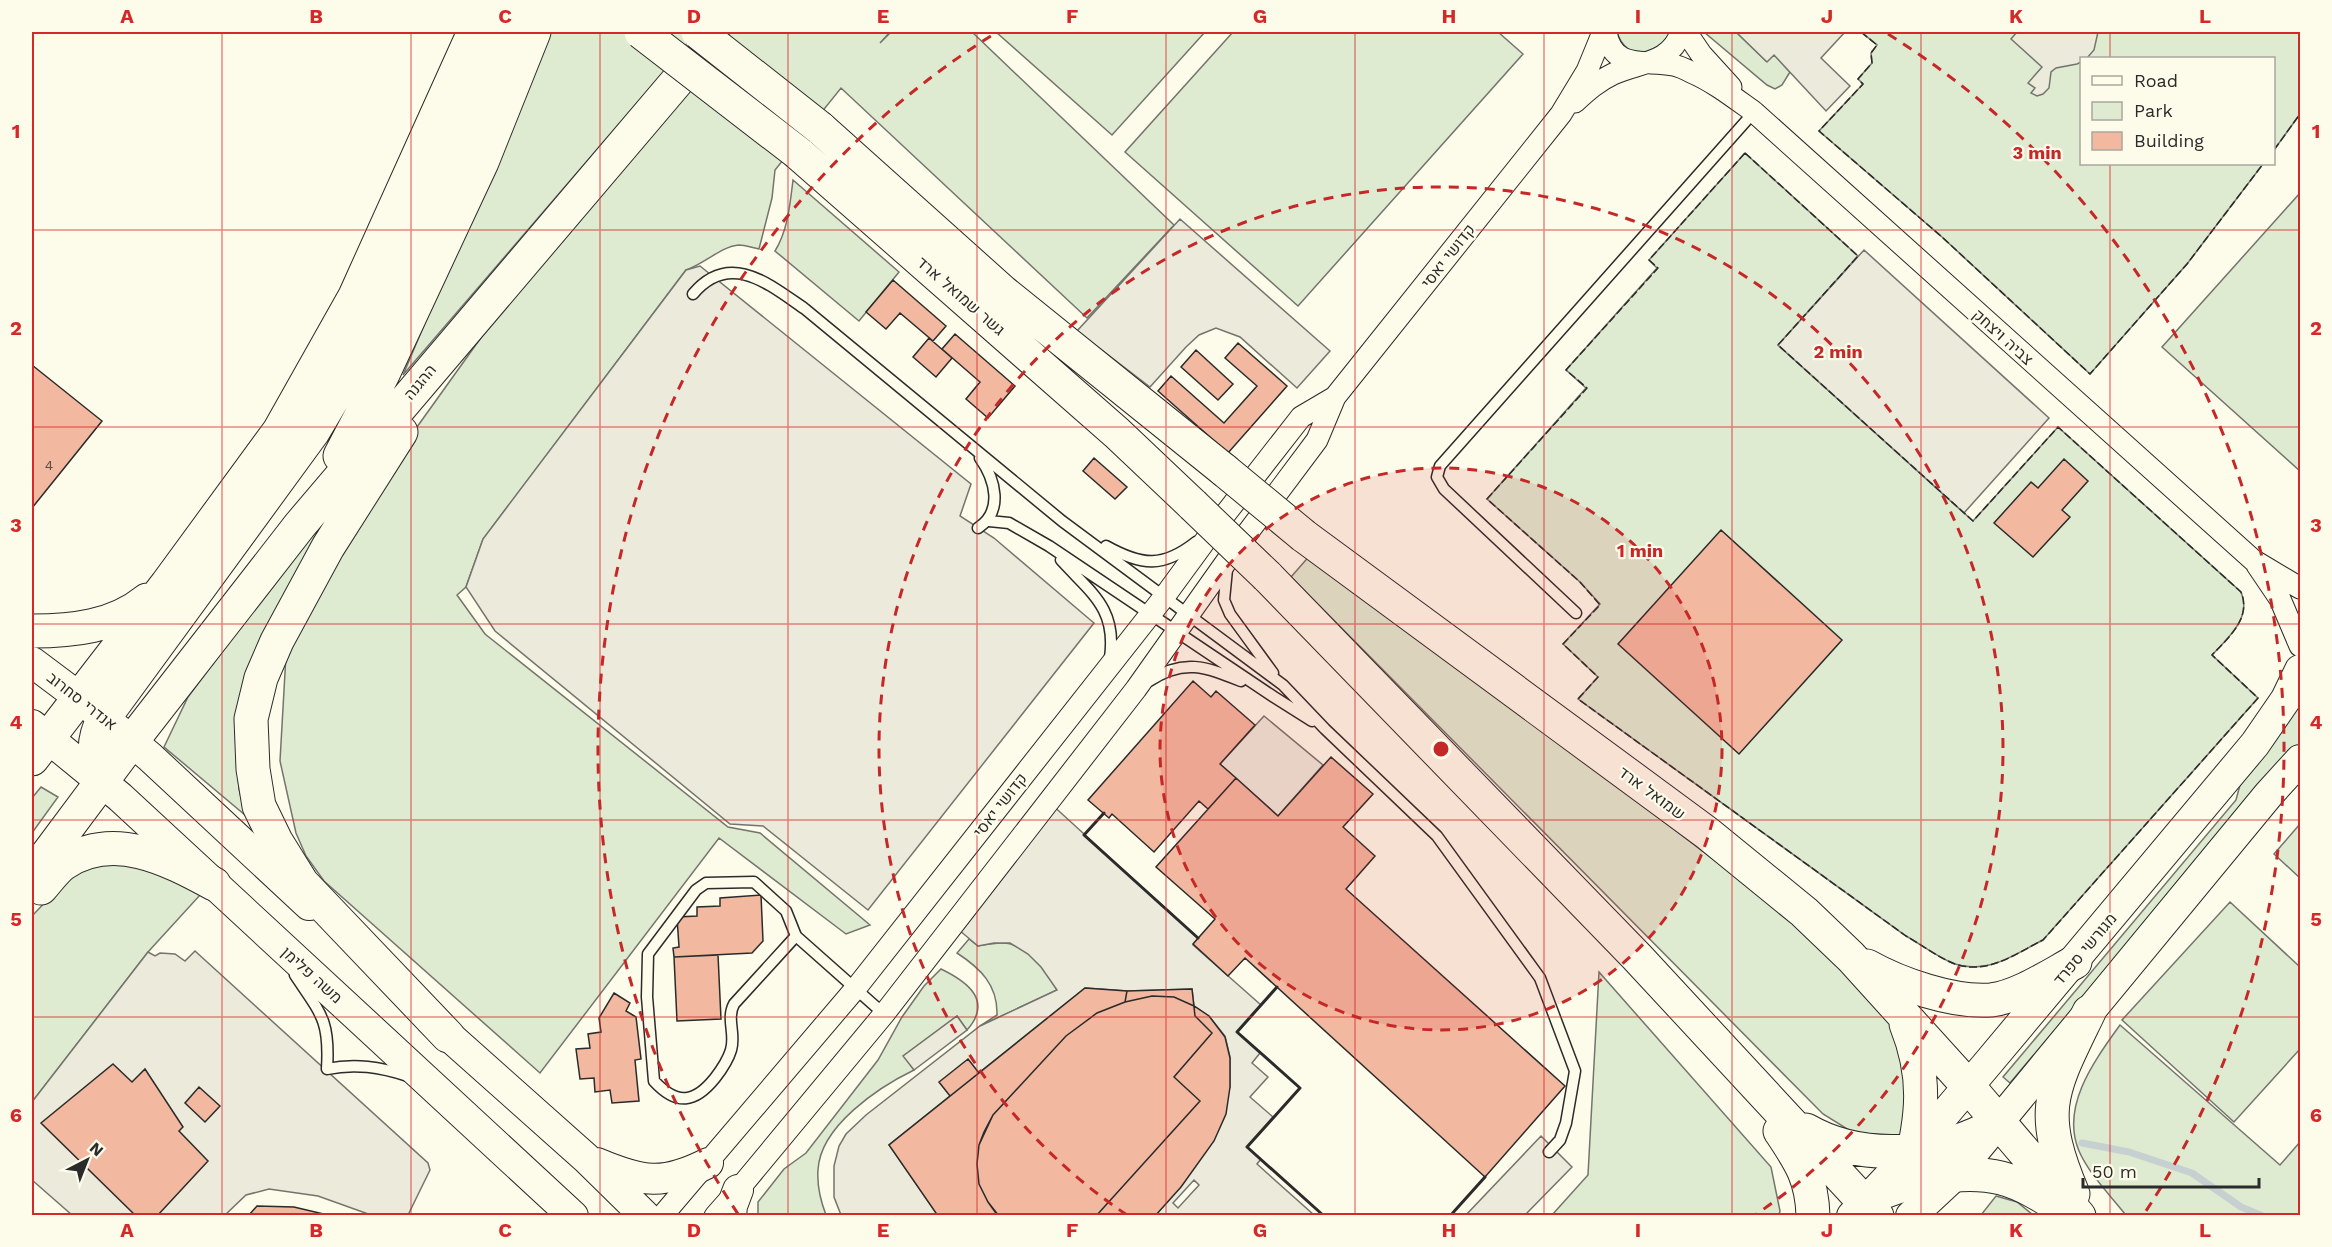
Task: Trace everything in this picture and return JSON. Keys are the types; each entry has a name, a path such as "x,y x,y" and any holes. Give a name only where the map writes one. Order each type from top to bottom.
{"highway":[{"path":"425,144 435,79 451,32"},
{"path":"102,781 97,769 94,744 97,730 92,708 167,584 279,431 317,366 356,296 474,32"},
{"path":"37,741 92,708 314,432 396,282 448,167 504,32"},
{"path":"300,525 383,374 482,162 534,32"},
{"name":"גשר שמואל ארד","path":"641,32 798,153 1117,433 1205,515 1637,957 1715,1043"},
{"name":"גשר שמואל ארד","path":"698,32 820,128 1003,292 1304,536"},
{"name":"ההגנה","path":"32,875 132,741 300,525 720,32"},
{"path":"448,1035 303,883 276,841 259,806 252,770 251,718 261,678 277,641 328,547 467,327"},
{"name":"שמואל ארד","path":"1304,536 1707,833 1804,912 1851,957 1968,1086 2080,1215"},
{"path":"32,631 68,630 104,622 126,614 167,584"},
{"path":"32,898 61,866 86,852 100,849 142,851 171,861 214,884"},
{"path":"1851,957 1888,978 1919,990 1991,1000 2032,986 2075,962"},
{"path":"2080,1215 2059,1162 2053,1136 2051,1112 2053,1094 2061,1071 2089,1012"},
{"path":"1897,1215 1915,1149 1922,1103 1921,1073 1916,1047 1903,1017"},
{"path":"1715,1043 1790,1120 1864,1210 1906,1184 1977,1174 2002,1178 2026,1187 2074,1215"},
{"path":"1715,1043 1761,1104 1807,1175 1813,1193 1813,1215"},
{"path":"1790,1120 1823,1140 1846,1148 1883,1151 1915,1149 1965,1139 1999,1122"}],"main road":[{"name":"אנדרי סחרוב","path":"32,662 132,741"},
{"name":"מגורשי ספרד","path":"1864,1210 2075,962 2255,744 2286,699 2301,670"},
{"name":"משה פלימן","path":"37,741 102,781 573,1215"},
{"path":"132,741 645,1215"},
{"path":"1911,1215 1954,1176 2269,794 2301,760"},
{"path":"487,1136 548,1215"},
{"path":"587,1159 623,1174 663,1180 685,1175 708,1163"}],"street":[{"path":"1604,32 1616,53 1625,60 1645,64 1667,54 1677,42 1681,32"},
{"name":"קדושי יאסי","path":"714,1215 735,1203 1136,689 1231,555 1317,440 1335,397 1561,114 1587,71 1604,32"},
{"name":"צביה ויצחק","path":"1686,32 1701,54 1754,112 2253,560 2301,588"},
{"name":"קדושי יאסי","path":"1561,114 1599,82 1628,68 1645,64"},
{"name":"צביה ויצחק","path":"1645,64 1672,65 1690,71 1710,81 1754,112"},
{"name":"קדושי יאסי","path":"662,1215 856,988 1164,597 1205,515 1301,417 1335,397"},
{"name":"צביה ויצחק","path":"2253,560 2280,599 2301,646"}],"lane":[{"path":"1576,613 1444,489 1437,477 1440,466 1754,112"},
{"path":"693,294 708,280 724,273 747,273 770,285 805,309 1062,521 1164,597 1183,624 1274,697"},
{"path":"973,448 991,474 994,507 989,521 978,528"},
{"path":"1062,521 1118,553 1149,563 1176,556 1205,515"},
{"path":"989,521 1009,524 1049,546 1150,615 1183,624 1282,685"},
{"path":"1049,546 1091,591 1104,610 1111,626 1113,640 1108,667"},
{"path":"1231,555 1225,578 1224,600 1236,623 1282,685 1437,836 1540,978 1575,1071 1566,1123 1560,1140 1550,1152"},
{"path":"1136,689 1161,673 1178,666 1214,671 1274,697 1325,729"},
{"path":"796,936 731,1010 732,1047 727,1061 707,1088 699,1095 685,1099 672,1097 662,1090 654,1081 647,997 648,954 696,890 706,883 754,882 786,911 796,936 884,1014"},
{"path":"270,937 316,1004 326,1026 327,1069 349,1065 386,1068 431,1083"}],"green space":[{"path":"548,32 698,32 403,375"},
{"path":"731,32 890,32 880,43 891,32 972,32 1174,225 1087,318 841,88 775,170 772,198 759,249 741,245 733,246 686,270 483,539 466,587 457,595 485,634 728,827 760,833 870,925 846,934 719,838 540,1073 324,881 306,856 296,833 280,761 286,655 307,607 417,427 533,265"},
{"path":"996,32 1205,32 1112,135"},
{"path":"1233,32 1498,32 1523,54 1298,306 1125,152"},
{"path":"1617,32 1670,32 1658,47 1643,53 1628,48 1621,42"},
{"path":"1704,32 1736,32 1766,61 1774,54 1790,72 1782,85 1775,89 1767,85"},
{"path":"1861,32 2300,32 2300,114 2275,149 2275,57 2080,57 2080,165 2262,165 2187,264 2090,374 1942,237 1819,131 1863,84 1858,79 1872,63 1871,53 1877,45"},
{"path":"1745,153 1858,256 1778,345 1973,521 2058,427 2241,592 2244,601 2237,627 2212,655 2258,698 2043,940 2012,957 1990,965 1967,967 1955,964 1906,936 1578,699 1598,677 1563,644 1600,604 1580,582 1487,499 1586,388 1566,370 1657,268 1649,260"},
{"path":"793,180 899,272 859,321 775,251 786,226"},
{"path":"2300,193 2300,471 2162,347"},
{"path":"359,481 237,755 239,789 245,815 164,747 188,697 300,547"},
{"path":"1312,553 1781,911 1881,1009 1893,1029 1902,1052 1906,1101 1902,1137 1852,1132 1823,1114 1291,577"},
{"path":"2300,705 2300,745 2257,790 2010,1083 2003,1077 2236,800 2240,785"},
{"path":"41,787 58,797 32,833 32,798"},
{"path":"2300,824 2300,878 2274,854"},
{"path":"109,855 146,859 201,894 148,952 32,1102 32,916 71,875"},
{"path":"2230,902 2300,967 2300,1049 2234,1122 2122,1020"},
{"path":"969,939 978,946 1003,943 1019,947 1038,963 1057,990 980,1026 997,1015 997,1004 986,978 957,953"},
{"path":"941,969 968,986 977,1001 978,1010 967,1030 957,1016 904,1056 914,1070 885,1087 854,1110 829,1138 821,1154 818,1170 820,1193 826,1215 758,1215 758,1202 784,1169 806,1153 878,1060 902,1017 924,986"},
{"path":"1599,972 1771,1167 1779,1215 1552,1215 1588,1175"},
{"path":"2120,1025 2280,1165 2300,1142 2300,1215 2125,1214 2088,1168 2079,1151 2074,1134 2074,1117 2083,1084 2100,1053"},
{"path":"1996,1196 2017,1202 2033,1215 1981,1215"}],"shaded area":[{"path":"1736,32 1845,32 1821,58 1850,86 1826,111 1774,55 1767,62"},
{"path":"2017,32 2098,32 2094,50 2088,57 2080,57 2080,62 2077,64 2056,68 2051,72 2049,88 2037,96 2031,93 2035,88 2028,83 2042,67 2011,39"},
{"path":"1180,219 1330,351 1297,388 1240,337 1216,328 1199,335 1150,387 1077,331"},
{"path":"1864,250 2049,418 1964,513 1778,345"},
{"path":"700,266 971,484 960,516 994,538 1094,623 868,910 763,826 730,824 495,631 466,587 483,539 686,270"},
{"path":"1264,716 1323,765 1278,816 1220,764"},
{"path":"1049,802 1198,938 1193,945 1261,1005 1237,1032 1260,1053 1252,1063 1268,1077 1250,1097 1273,1117 1247,1147 1261,1159 1257,1164 1314,1215 1155,1215 1230,1087 1230,1057 1225,1036 1209,1016 1194,1006 1192,989 1127,991 1085,988 889,1145 938,1215 841,1215 834,1197 834,1166 839,1146 846,1134 866,1115 980,1026 1057,990 1041,967 1028,954 1010,943 978,946 953,925","holes":["1194,1180 1199,1185 1178,1208 1173,1203"]},
{"path":"195,951 428,1163 430,1170 408,1215 371,1215 318,1196 269,1189 246,1195 225,1215 72,1215 32,1180 32,1102 148,952 155,956 160,953 175,954 185,961"},
{"path":"957,1016 967,1030 914,1070 903,1056"},
{"path":"1541,1136 1572,1167 1525,1215 1465,1216"}],"building":[{"path":"893,280 946,326 933,341 900,313 886,329 866,312"},
{"path":"955,334 1015,386 988,418 966,399 980,382 942,349"},
{"path":"929,338 952,358 936,377 913,357"},
{"path":"1238,343 1287,386 1228,453 1158,391 1171,376 1224,423 1257,386 1225,358"},
{"path":"1196,350 1233,384 1218,400 1181,367"},
{"path":"32,365 102,421 32,508"},
{"path":"1094,458 1127,487 1115,499 1083,471"},
{"path":"2064,459 2088,481 2062,510 2070,517 2033,557 1994,523 2031,482 2038,488"},
{"path":"1721,530 1842,640 1739,754 1618,644"},
{"path":"1193,681 1211,697 1216,691 1255,725 1220,764 1236,778 1208,809 1199,801 1154,852 1112,814 1109,818 1088,800"},
{"path":"1331,757 1373,794 1343,827 1375,856 1346,889 1565,1086 1485,1177 1245,958 1228,976 1193,944 1215,919 1156,867 1236,778 1278,816"},
{"path":"761,895 763,941 752,953 674,957 673,948 679,947 677,917 697,916 697,907 720,906 720,898"},
{"path":"718,955 721,1019 677,1021 674,957"},
{"path":"1085,988 1127,991 1192,989 1195,1016 1212,1033 1174,1077 1200,1101 1096,1216 938,1216 889,1145"},
{"path":"1085,988 1127,991 1125,1002 1097,1013 1066,1036 993,1115 979,1145 977,1164 979,1184 988,1202 999,1216 938,1216 889,1145"},
{"path":"614,993 630,1003 626,1011 636,1017 641,1059 635,1060 639,1101 612,1103 610,1090 595,1092 594,1078 580,1079 576,1049 590,1048 588,1034 601,1032 599,1018"},
{"path":"1152,996 1174,997 1194,1006 1209,1016 1225,1037 1230,1058 1230,1087 1226,1114 1214,1141 1181,1187 1155,1216 998,1216 979,1184 977,1164 979,1145 993,1115 1066,1036 1097,1013 1125,1002"},
{"path":"968,1059 979,1073 950,1096 939,1082"},
{"path":"113,1064 132,1082 145,1069 183,1127 179,1131 208,1161 157,1216 136,1216 41,1123"},
{"path":"199,1087 220,1106 205,1122 185,1103"},
{"path":"257,1206 294,1207 332,1216 248,1216"}],"waterway":[{"path":"2082,1143 2129,1152 2192,1173 2241,1207 2263,1216"}],"fence":[{"path":"1861,32 1877,45 1871,53 1872,63 1858,79 1863,84 1819,131 1942,237 2090,374 2187,264 2262,165"},
{"path":"2275,149 2300,114"},
{"path":"1745,153 1858,256 1778,345 1973,521 2058,427 2241,592 2244,601 2237,627 2212,655 2258,698 2043,940 2012,957 1990,965 1967,967 1955,964 1906,936 1578,699 1598,677 1563,644 1600,605 1580,582 1487,499 1587,388 1566,370 1658,268 1649,260 1745,153"}],"wall":[{"path":"1104,813 1084,835 1198,938"},
{"path":"1277,987 1237,1032 1300,1088 1247,1147 1324,1216"},
{"path":"1450,1216 1485,1177"}]}
